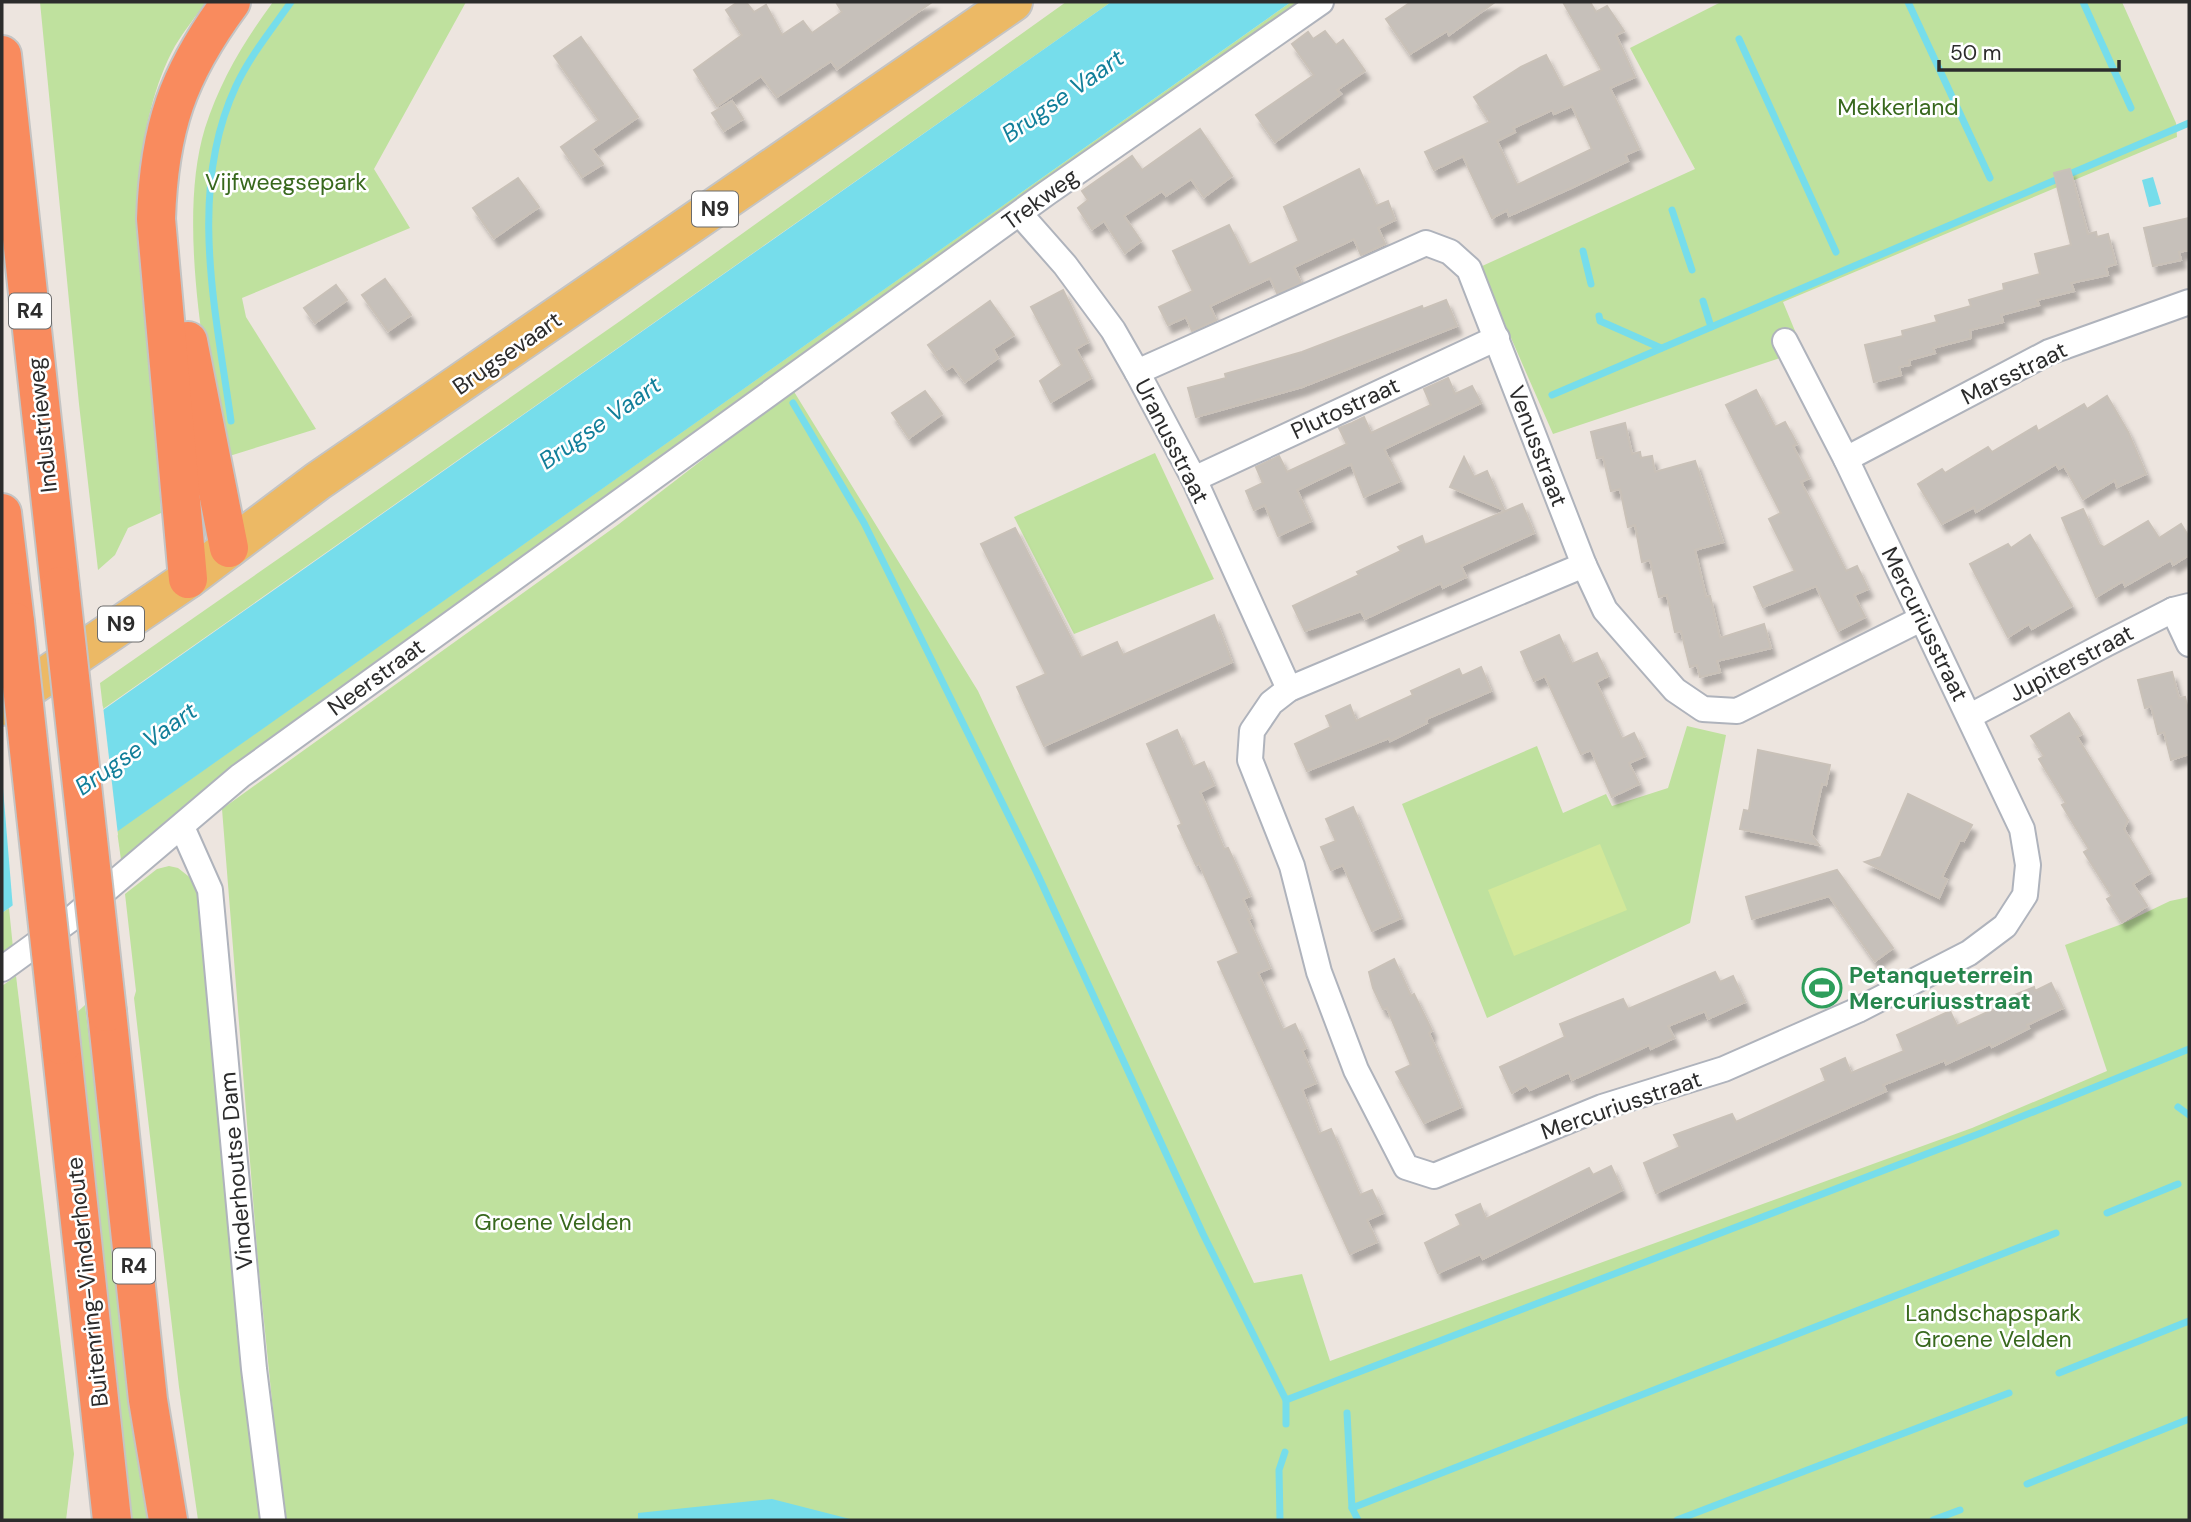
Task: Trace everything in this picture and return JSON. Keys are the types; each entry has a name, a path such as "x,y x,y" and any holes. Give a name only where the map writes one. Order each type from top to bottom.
{"highway":[{"path":"188,579 156,219 158,176 168,121 180,86 195,52 231,2"},
{"path":"229,548 182,308 176,201 187,125 198,93 206,72 251,2"},
{"name":"Industrieweg","path":"2,55 148,1400 168,1520"},
{"name":"Buitenring-Vinderhoute","path":"2,513 112,1520"}],"main road":[{"name":"Brugsevaart","path":"2,706 188,579 318,481 1013,2"}],"street":[{"name":"Trekweg","path":"763,400 1020,214 1321,2"},
{"name":"Uranusstraat","path":"1020,214 1065,265 1112,330 1137,372 1194,480 1289,689"},
{"name":"Venusstraat","path":"1137,372 1426,243 1450,252 1469,269 1584,565 1605,610 1675,690 1703,709 1737,710 1921,619"},
{"name":"Marsstraat","path":"1846,459 2049,352 2189,302"},
{"name":"Plutostraat","path":"1194,480 1497,338"},
{"name":"Mercuriusstraat","path":"1584,565 1289,689 1271,704 1252,732 1250,760 1292,866 1319,972 1356,1070 1406,1167 1434,1175 1602,1107 1737,1064 1858,1010 1969,953 2005,926 2025,895 2028,865 2022,829 1846,459 1785,341"},
{"name":"Neerstraat","path":"2,969 75,916 240,776 763,400"},
{"name":"Jupiterstraat","path":"1970,716 2181,608 2189,644"},
{"name":"Vinderhoutse Dam","path":"183,827 210,890 254,1369 273,1520"}],"green space":[{"path":"40,2 206,2 175,46 161,76 147,123 139,171 161,513 128,528 115,555 98,570 79,404"},
{"name":"Vijfweegsepark","path":"273,2 466,2 374,169 410,228 242,298 246,317 316,429 223,458 197,293 193,205 197,165 205,128 225,78"},
{"path":"1066,2 1111,2 103,709 100,683 623,319"},
{"path":"1291,2 1306,2 122,867 117,831"},
{"name":"Mekkerland","path":"1721,2 2122,2 2176,123 2177,137 1783,302 1800,343 1792,354 1553,434 1480,267 1695,169 1630,48"},
{"path":"793,390 978,691 1254,1283 1302,1274 1330,1361 1972,1128 2107,1071 2065,945 2122,924 2170,901 2189,897 2189,1520 284,1520 258,1262 222,809 619,524"},
{"path":"1155,453 1214,579 1074,634 1014,517"},
{"path":"1687,726 1726,735 1690,923 1487,1018 1402,804 1537,746 1563,813 1606,794 1612,806 1668,788"},
{"path":"1600,844 1627,910 1514,956 1488,890"},
{"path":"169,866 178,868 197,883 264,1520 198,1520 179,1387 134,998 136,991 125,894 157,869"},
{"path":"9,908 13,948 2,956 2,913"},
{"name":"Petanqueterrein Mercuriusstraat","path":"1838,974 1842,985 1807,1001 1802,991"},
{"path":"16,976 74,1454 66,1520 2,1520 2,986"},
{"path":"85,1005 149,1520 131,1520 73,1016"}],"water":[{"name":"Brugse Vaart","path":"1111,2 1291,2 2,913 2,781"},
{"path":"2153,177 2161,204 2149,207 2142,180"},
{"path":"772,1499 854,1520 638,1520 638,1513"}],"pier":[{"path":"103,706 118,835 13,909 2,776"}],"building":[{"path":"738,2 746,2 754,12 766,5 782,35 803,21 812,33 842,12 836,2 932,2 837,69 831,61 777,97 761,76 717,106 694,70 742,35 726,10"},
{"path":"1411,2 1495,2 1449,35 1447,31 1410,54 1386,19"},
{"path":"1563,2 1590,2 1596,12 1607,6 1624,31 1616,35 1635,77 1610,88 1639,149 1625,155 1628,161 1509,216 1507,210 1492,218 1463,156 1434,170 1425,152 1490,122 1474,97 1521,67 1546,55 1563,88 1602,70","holes":["1572,106 1592,149 1517,185 1497,141 1515,132 1513,128 1552,110 1554,114"]},
{"path":"1325,31 1336,45 1343,40 1365,71 1337,90 1341,94 1275,142 1256,115 1314,75 1292,44 1308,32 1313,39"},
{"path":"581,37 638,117 592,149 603,164 582,177 561,147 599,120 554,56"},
{"path":"732,101 743,119 724,131 712,113"},
{"path":"1200,129 1232,176 1204,197 1191,179 1166,196 1162,191 1124,216 1141,241 1125,253 1104,221 1092,229 1078,208 1088,200 1082,191 1132,156 1142,170"},
{"path":"1359,169 1376,206 1388,201 1395,220 1378,228 1385,244 1361,255 1354,239 1294,267 1301,283 1277,293 1270,278 1210,306 1216,320 1192,331 1186,317 1168,325 1159,307 1193,291 1173,251 1229,225 1249,265 1299,241 1284,207"},
{"path":"2070,169 2088,234 2096,232 2097,237 2108,234 2116,264 2106,267 2108,275 2071,283 2074,291 2037,300 2039,305 2001,315 2003,322 1970,330 1971,338 1933,348 1935,353 1909,360 1910,365 1899,367 1901,375 1874,382 1865,345 1903,336 1902,331 1937,322 1935,316 1971,306 1969,300 2004,290 2003,284 2040,274 2035,254 2071,245 2054,173"},
{"path":"518,178 539,207 494,238 473,208"},
{"path":"2189,218 2189,250 2179,252 2181,260 2153,266 2144,228"},
{"path":"385,279 411,315 388,331 362,295"},
{"path":"336,285 347,300 315,323 304,308"},
{"path":"1063,290 1088,342 1076,349 1091,378 1051,402 1040,381 1062,365 1031,307"},
{"path":"1446,300 1457,326 1302,387 1196,417 1188,388 1226,378 1225,374 1302,352 1422,306 1423,309"},
{"path":"990,301 1014,335 993,349 998,358 965,382 953,366 946,370 928,345"},
{"path":"1448,378 1455,394 1472,386 1481,403 1384,449 1400,481 1364,497 1351,464 1297,490 1311,521 1278,536 1265,505 1254,510 1246,491 1263,483 1256,467 1279,456 1287,472 1347,444 1339,428 1364,417 1371,433 1431,405 1424,389"},
{"path":"1756,390 1775,427 1785,422 1797,444 1793,446 1809,478 1801,482 1846,571 1857,566 1868,589 1854,595 1865,617 1838,631 1816,586 1763,607 1754,587 1795,571 1769,519 1781,513 1726,405"},
{"path":"925,391 942,414 909,438 892,413"},
{"path":"2107,396 2128,432 2146,474 2117,487 2115,480 2083,499 2064,466 2059,469 2056,464 1976,512 1974,507 1942,524 1918,484 1942,469 1945,473 1988,447 1992,452 2036,426 2038,431 2084,404 2087,409"},
{"path":"1625,423 1632,454 1640,452 1641,458 1652,456 1655,472 1695,461 1723,542 1695,550 1706,597 1710,596 1720,638 1764,624 1771,648 1717,661 1720,672 1700,677 1697,665 1690,667 1681,631 1675,632 1667,595 1659,597 1650,560 1642,562 1635,525 1628,527 1620,489 1611,491 1603,457 1597,458 1591,432"},
{"path":"1464,457 1474,477 1487,471 1504,510 1450,487"},
{"path":"1522,504 1534,533 1461,566 1466,577 1443,588 1441,583 1365,619 1361,611 1305,631 1293,606 1359,575 1357,572 1401,551 1398,547 1422,536 1425,545"},
{"path":"2083,509 2099,544 2104,547 2148,521 2159,538 2181,524 2189,537 2189,555 2173,565 2171,560 2125,586 2123,581 2096,597 2062,518"},
{"path":"1015,528 1081,658 1117,642 1123,655 1214,615 1232,662 1044,746 1017,687 1046,674 981,544"},
{"path":"2030,535 2072,606 2032,629 2029,624 2008,637 1970,564 2008,544 2011,548"},
{"path":"1559,635 1572,664 1597,653 1608,676 1596,682 1622,739 1634,733 1645,756 1629,763 1639,784 1612,797 1591,750 1581,754 1545,676 1534,681 1521,652"},
{"path":"1481,667 1491,691 1426,719 1427,723 1390,741 1389,738 1307,771 1295,744 1331,727 1326,716 1350,705 1356,721 1413,695 1411,691 1459,669 1462,676"},
{"path":"2172,672 2179,698 2185,697 2189,714 2189,754 2171,760 2164,732 2158,734 2151,706 2145,708 2138,680"},
{"path":"2069,713 2082,734 2077,737 2128,820 2124,829 2150,873 2133,884 2147,906 2122,922 2107,899 2112,896 2084,852 2089,849 2062,805 2066,803 2039,759 2044,756 2031,736"},
{"path":"1177,730 1193,767 1204,762 1214,785 1200,792 1224,849 1228,848 1250,896 1243,899 1251,918 1248,919 1270,968 1258,973 1283,1030 1295,1024 1306,1048 1302,1050 1316,1083 1302,1089 1319,1134 1331,1129 1360,1195 1372,1190 1383,1213 1367,1220 1377,1242 1350,1254 1218,962 1239,953 1199,863 1196,865 1178,826 1182,824 1147,744"},
{"path":"1758,750 1830,765 1826,785 1822,784 1811,834 1819,845 1740,829 1744,810 1749,811"},
{"path":"1908,794 1972,825 1964,841 1960,840 1942,877 1947,880 1939,898 1865,862 1881,857"},
{"path":"1353,807 1401,918 1372,931 1343,865 1331,870 1321,847 1336,841 1326,819"},
{"path":"1837,870 1893,948 1875,961 1829,896 1752,919 1746,897"},
{"path":"1394,959 1411,996 1414,994 1432,1031 1429,1033 1461,1107 1424,1123 1396,1072 1411,1065 1387,1008 1383,1009 1373,988 1369,972"},
{"path":"1715,972 1720,982 1733,976 1745,1002 1708,1019 1705,1011 1668,1026 1674,1038 1651,1049 1649,1045 1572,1080 1569,1072 1530,1090 1526,1085 1512,1093 1500,1067 1565,1037 1560,1024 1623,999 1628,1009"},
{"path":"2051,983 2063,1008 2027,1025 2029,1028 1992,1047 1990,1044 1946,1064 1945,1060 1883,1085 1886,1091 1656,1193 1644,1163 1680,1147 1674,1135 1732,1114 1736,1122 1826,1081 1821,1069 1845,1058 1851,1073 1904,1051 1897,1035 1950,1011 1957,1026 2014,1000 2012,996 2034,987 2035,991"},
{"path":"1611,1166 1622,1190 1483,1259 1480,1254 1438,1273 1425,1243 1461,1225 1456,1215 1480,1204 1486,1219 1589,1168 1593,1175"}],"waterway":[{"path":"231,421 213,295 209,209 212,167 221,126 236,86 255,53 291,2"},
{"path":"1908,2 1990,178"},
{"path":"2083,2 2131,108"},
{"path":"1739,39 1836,252"},
{"path":"1552,395 2189,123"},
{"path":"1672,210 1692,270"},
{"path":"1583,251 1591,284"},
{"path":"1703,301 1711,327"},
{"path":"1599,316 1600,321 1661,348"},
{"path":"793,403 864,523 1037,873 1203,1234 1286,1400"},
{"path":"1286,1424 1286,1400 1981,1133 2189,1049"},
{"path":"2178,1107 2189,1115"},
{"path":"2107,1213 2178,1184"},
{"path":"1352,1508 2056,1233"},
{"path":"2059,1373 2189,1321"},
{"path":"1677,1520 2009,1393"},
{"path":"1347,1413 1352,1508 1358,1520"},
{"path":"2027,1484 2189,1419"},
{"path":"1280,1520 1279,1470 1285,1452"},
{"path":"1933,1520 1960,1510"}],"place":[{"name":"Petanqueterrein Mercuriusstraat","path":"1822,988"}],"park label":[{"name":"Groene Velden","path":"553,1222"},
{"name":"Landschapspark Groene Velden","path":"1993,1326"}]}
